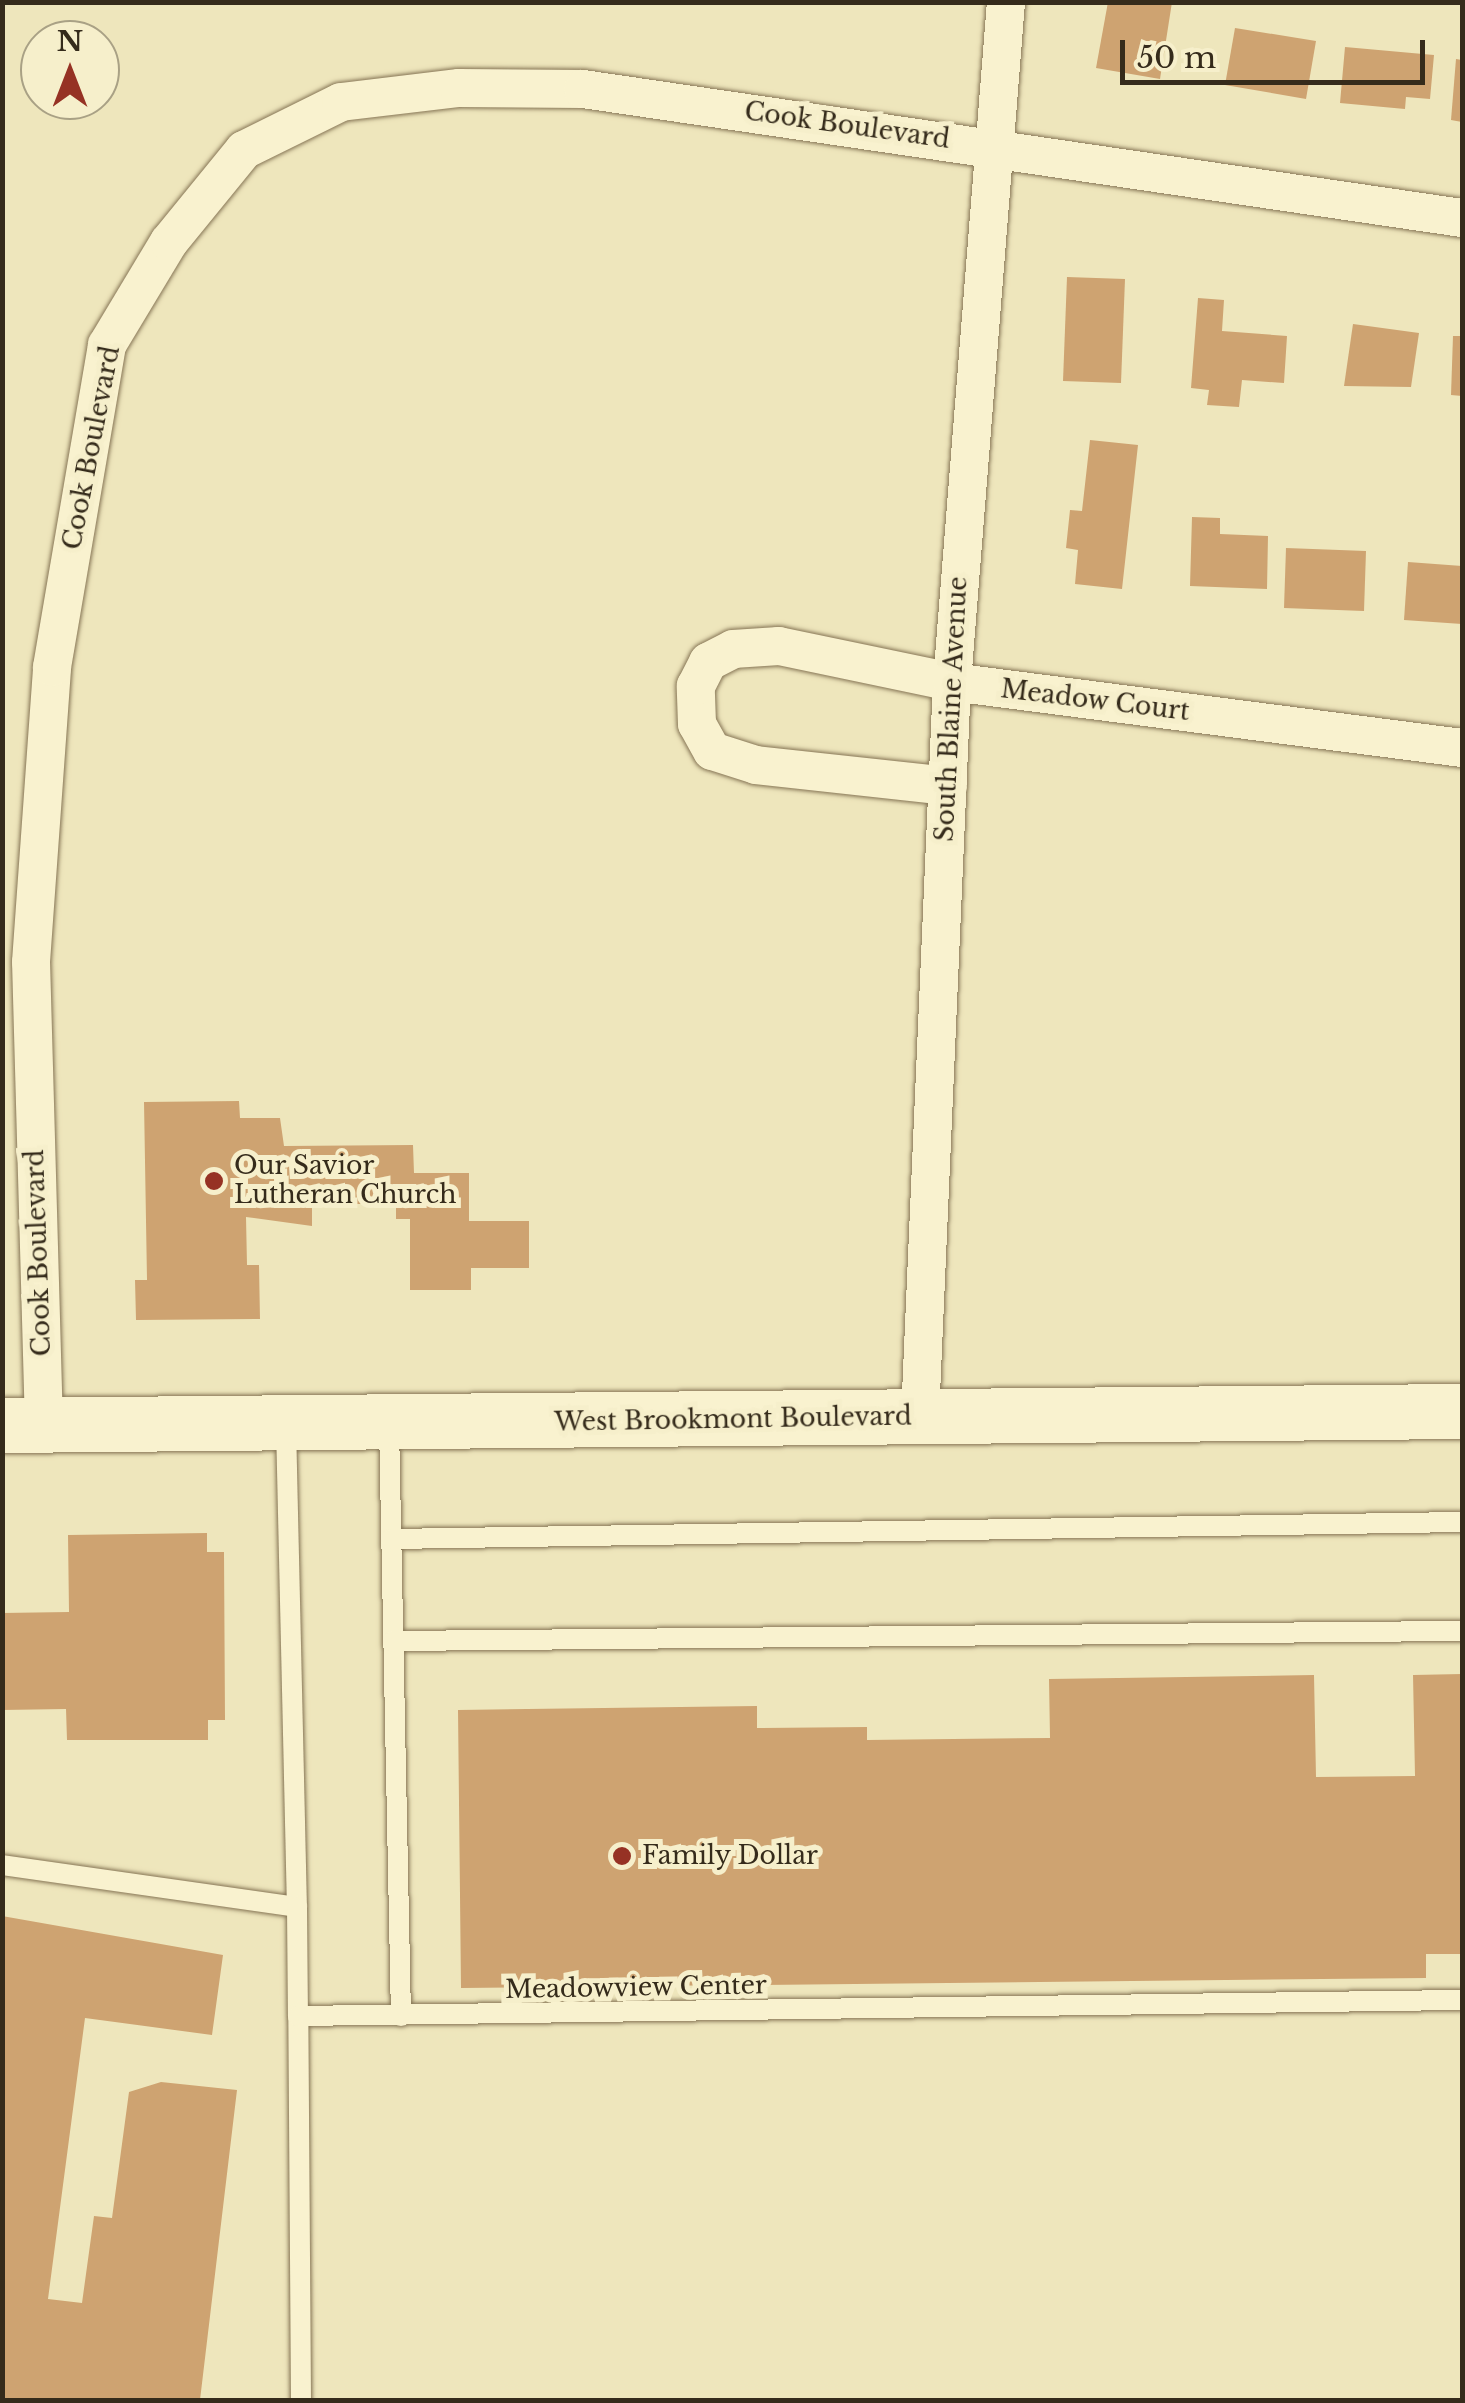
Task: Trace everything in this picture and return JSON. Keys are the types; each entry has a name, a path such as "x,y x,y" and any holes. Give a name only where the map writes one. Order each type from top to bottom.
{"main road":[{"name":"West Brookmont Boulevard","path":"23,1425 389,1425 1462,1411"}],"street":[{"name":"South Blaine Avenue","path":"920,1418 952,682 989,146 1006,2"},
{"name":"Cook Boulevard","path":"23,1425 31,962 52,666 106,345 169,242 244,150 341,102 440,90 583,88 1462,218"},
{"name":"Meadow Court","path":"948,786 756,765 712,751 698,724 696,686 708,662 733,649 779,646 952,682 1462,748"}],"lane":[{"path":"286,1425 297,1906 301,2400"},
{"path":"389,1425 401,2016"},
{"path":"391,1539 1462,1522"},
{"path":"393,1641 1462,1631"},
{"path":"2,1865 297,1906"},
{"name":"Meadowview Center","path":"298,2016 1462,2000"}],"building":[{"path":"1108,2 1172,2 1160,79 1096,68"},
{"path":"1235,28 1316,41 1306,99 1225,85"},
{"path":"1345,47 1434,55 1430,99 1406,97 1405,109 1340,103"},
{"path":"1456,59 1462,60 1462,122 1451,120"},
{"path":"1067,277 1125,279 1121,383 1063,381"},
{"path":"1198,298 1224,300 1222,331 1287,336 1284,383 1242,380 1239,407 1207,405 1209,390 1191,388"},
{"path":"1353,324 1419,333 1411,387 1344,386"},
{"path":"1453,336 1462,336 1462,396 1451,395"},
{"path":"1090,440 1138,445 1122,589 1075,584 1078,550 1066,548 1070,510 1082,511"},
{"path":"1192,517 1220,518 1220,534 1268,536 1267,589 1190,586"},
{"path":"1286,548 1366,551 1364,611 1284,608"},
{"path":"1408,562 1462,566 1462,624 1404,620"},
{"path":"239,1101 240,1118 280,1118 284,1146 413,1145 414,1173 469,1173 469,1221 529,1221 529,1268 471,1268 471,1290 410,1290 410,1219 396,1219 396,1204 312,1204 312,1226 246,1217 247,1265 259,1265 260,1319 136,1320 135,1280 147,1280 144,1102"},
{"path":"207,1533 207,1552 224,1552 225,1720 208,1720 208,1740 67,1740 66,1709 2,1710 2,1613 69,1612 68,1535"},
{"path":"1462,1674 1462,1954 1426,1954 1426,1978 461,1988 458,1710 757,1706 757,1728 867,1727 867,1740 1050,1738 1049,1679 1314,1675 1316,1777 1415,1776 1413,1675"},
{"path":"2,1916 223,1955 212,2035 85,2018 48,2299 82,2303 94,2216 112,2218 129,2092 161,2082 237,2090 200,2400 2,2400"}],"place":[{"name":"Our Savior Lutheran Church","path":"214,1181"},
{"name":"Family Dollar","path":"622,1856"}]}
